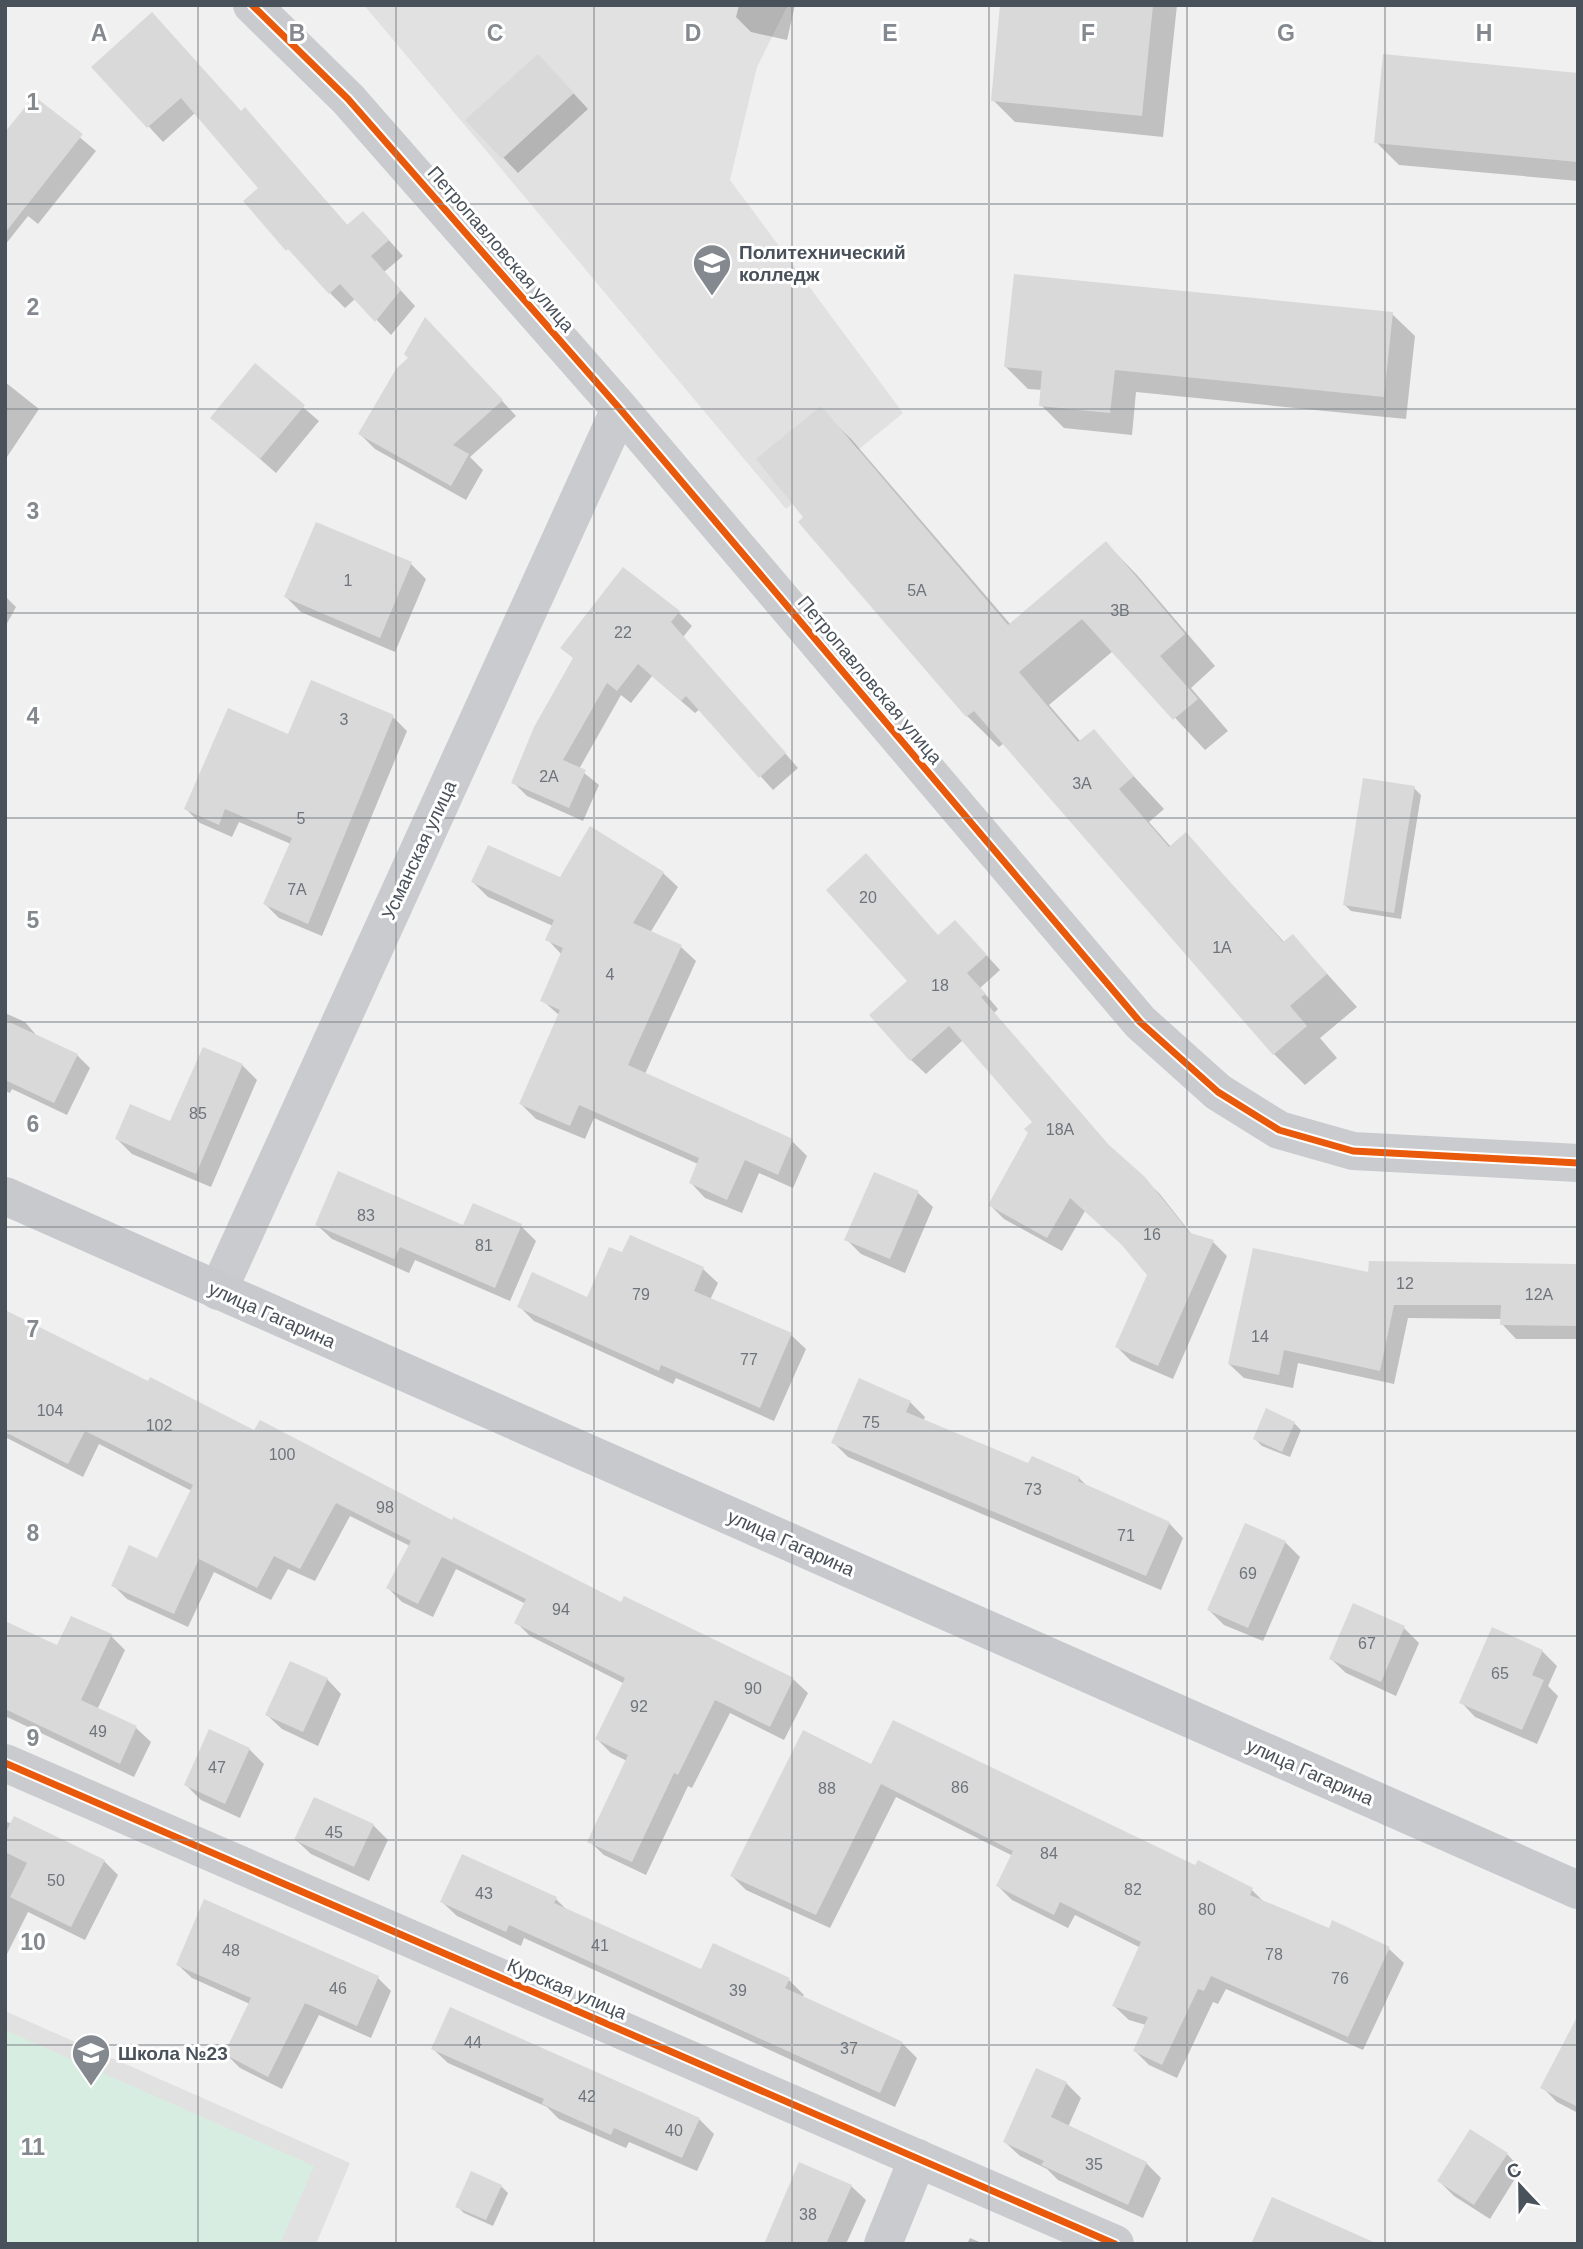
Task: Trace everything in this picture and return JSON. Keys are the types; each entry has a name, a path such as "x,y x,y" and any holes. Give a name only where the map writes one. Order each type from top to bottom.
{"main road":[{"name":"улица Гагарина","path":"5,1196 1578,1890"}],"street":[{"name":"Петропавловская улица","path":"252,5 348,99 620,409 1140,1023 1218,1092 1279,1130 1353,1151 1578,1163"},
{"name":"Усманская улица","path":"218,1291 620,409"},
{"name":"Курская улица","path":"5,1763 1115,2244"},
{"path":"883,2244 918,2158"}],"shaded area":[{"name":"Политехнический колледж","path":"364,5 788,5 757,67 730,180 903,413 786,509"},
{"name":"Школа №23","path":"5,2011 350,2163 316,2244 5,2244"}],"green space":[{"name":"Школа №23","path":"5,2030 314,2166 280,2244 5,2244"}],"building":[{"path":"1000,5 1153,5 1142,116 991,101"},
{"path":"152,12 241,111 245,107 347,225 363,211 389,240 371,256 401,290 375,322 340,284 329,294 288,249 286,251 243,201 258,188 181,98 147,128 91,67"},
{"path":"538,54 574,93 502,159 465,120"},
{"path":"1383,54 1578,73 1578,162 1374,143"},
{"path":"34,96 83,134 5,233 5,132"},
{"path":"1014,274 1393,312 1384,397 1115,370 1110,413 1039,406 1042,371 1004,367"},
{"path":"425,317 503,400 453,445 469,454 451,486 358,434 396,369 408,358 404,354"},
{"path":"255,363 305,405 260,459 210,418"},
{"path":"821,406 1008,625 1106,541 1185,634 1160,656 1198,699 1173,720 1082,619 1019,672 1078,742 1094,729 1134,776 1119,789 1169,847 1186,832 1283,942 1293,934 1327,974 1290,1006 1307,1026 1273,1055 974,711 966,717 798,522 803,517 756,459"},
{"path":"316,522 412,562 380,638 284,597"},
{"path":"623,567 680,611 671,622 786,753 759,778 686,696 681,701 638,664 617,691 607,683 563,760 586,770 569,808 511,783 534,727 573,658 560,648"},
{"path":"311,680 394,715 308,924 263,904 292,838 225,809 219,825 184,809 228,708 288,734"},
{"path":"1363,778 1415,786 1394,913 1343,905"},
{"path":"590,826 664,872 633,923 682,945 628,1065 793,1139 778,1175 745,1160 727,1200 689,1183 699,1158 579,1105 570,1126 519,1104 560,1010 540,1001 563,948 545,940 554,920 471,882 488,845 560,877"},
{"path":"866,853 938,935 955,920 987,955 967,973 986,994 981,997 1108,1144 1145,1177 1190,1233 1214,1240 1158,1366 1115,1347 1147,1275 1121,1244 1070,1198 1047,1238 988,1205 1028,1133 1024,1129 1032,1122 949,1026 910,1061 869,1015 907,981 826,890"},
{"path":"5,1020 78,1054 54,1103 5,1080"},
{"path":"203,1047 243,1064 196,1174 115,1139 130,1104 170,1121"},
{"path":"338,1171 463,1225 473,1203 522,1224 495,1288 400,1247 394,1259 315,1225"},
{"path":"874,1172 919,1191 890,1259 844,1240"},
{"path":"630,1235 704,1267 694,1291 792,1333 760,1408 661,1365 659,1371 517,1307 532,1272 587,1297 609,1247 622,1252"},
{"path":"1253,1248 1368,1272 1369,1261 1577,1264 1577,1326 1500,1325 1501,1305 1394,1305 1380,1371 1284,1350 1279,1375 1228,1364"},
{"path":"5,1310 148,1381 150,1377 254,1430 260,1420 452,1520 453,1517 621,1602 624,1596 794,1678 770,1727 715,1700 678,1775 674,1773 632,1862 587,1842 628,1755 595,1739 625,1678 514,1623 526,1599 442,1557 418,1604 386,1588 411,1541 336,1503 300,1569 274,1556 257,1588 199,1559 174,1614 111,1586 129,1545 157,1558 193,1485 85,1431 68,1464 5,1432"},
{"path":"859,1378 911,1401 906,1412 1028,1463 1032,1456 1080,1477 1078,1481 1170,1522 1146,1576 831,1443"},
{"path":"1266,1408 1295,1422 1282,1452 1253,1439"},
{"path":"1245,1523 1286,1541 1248,1628 1207,1610"},
{"path":"1353,1603 1405,1626 1381,1682 1329,1659"},
{"path":"71,1616 112,1634 81,1700 137,1726 120,1764 5,1709 5,1621 57,1645"},
{"path":"1492,1627 1543,1650 1532,1675 1544,1680 1522,1730 1459,1703"},
{"path":"290,1661 328,1678 303,1732 265,1715"},
{"path":"893,1720 1195,1865 1198,1860 1253,1888 1250,1895 1329,1928 1332,1920 1390,1947 1348,2037 1211,1976 1204,1991 1198,1989 1162,2065 1133,2051 1148,2017 1112,2006 1141,1942 1060,1902 1054,1915 996,1886 1013,1851 881,1784 816,1915 730,1876 803,1730 871,1764"},
{"path":"209,1729 250,1748 225,1804 184,1785"},
{"path":"314,1797 374,1824 354,1867 294,1840"},
{"path":"14,1816 105,1860 71,1927 10,1897 27,1863 5,1852 5,1834"},
{"path":"462,1854 557,1897 554,1903 701,1969 713,1943 790,1978 785,1988 903,2042 880,2093 509,1925 506,1932 440,1902"},
{"path":"204,1899 379,1976 357,2026 305,2003 268,2077 224,2054 251,1998 176,1965"},
{"path":"450,2007 700,2118 682,2158 614,2128 611,2135 542,2104 544,2099 431,2049"},
{"path":"1578,2015 1578,2107 1540,2088"},
{"path":"1036,2068 1067,2082 1051,2117 1147,2162 1128,2205 1041,2165 1044,2161 1003,2142"},
{"path":"1470,2129 1508,2153 1474,2205 1437,2181"},
{"path":"799,2162 852,2185 826,2244 764,2244"},
{"path":"471,2171 502,2185 486,2220 455,2207"},
{"path":"1272,2197 1378,2244 1251,2244"}],"cycle path":[{"path":"252,5 348,99 620,409 1140,1022 1218,1092 1279,1130 1353,1151 1578,1163"},
{"path":"5,1763 1115,2244"}],"place":[{"name":"Политехнический колледж","path":"712,297"},
{"name":"Школа №23","path":"91,2087"}]}
